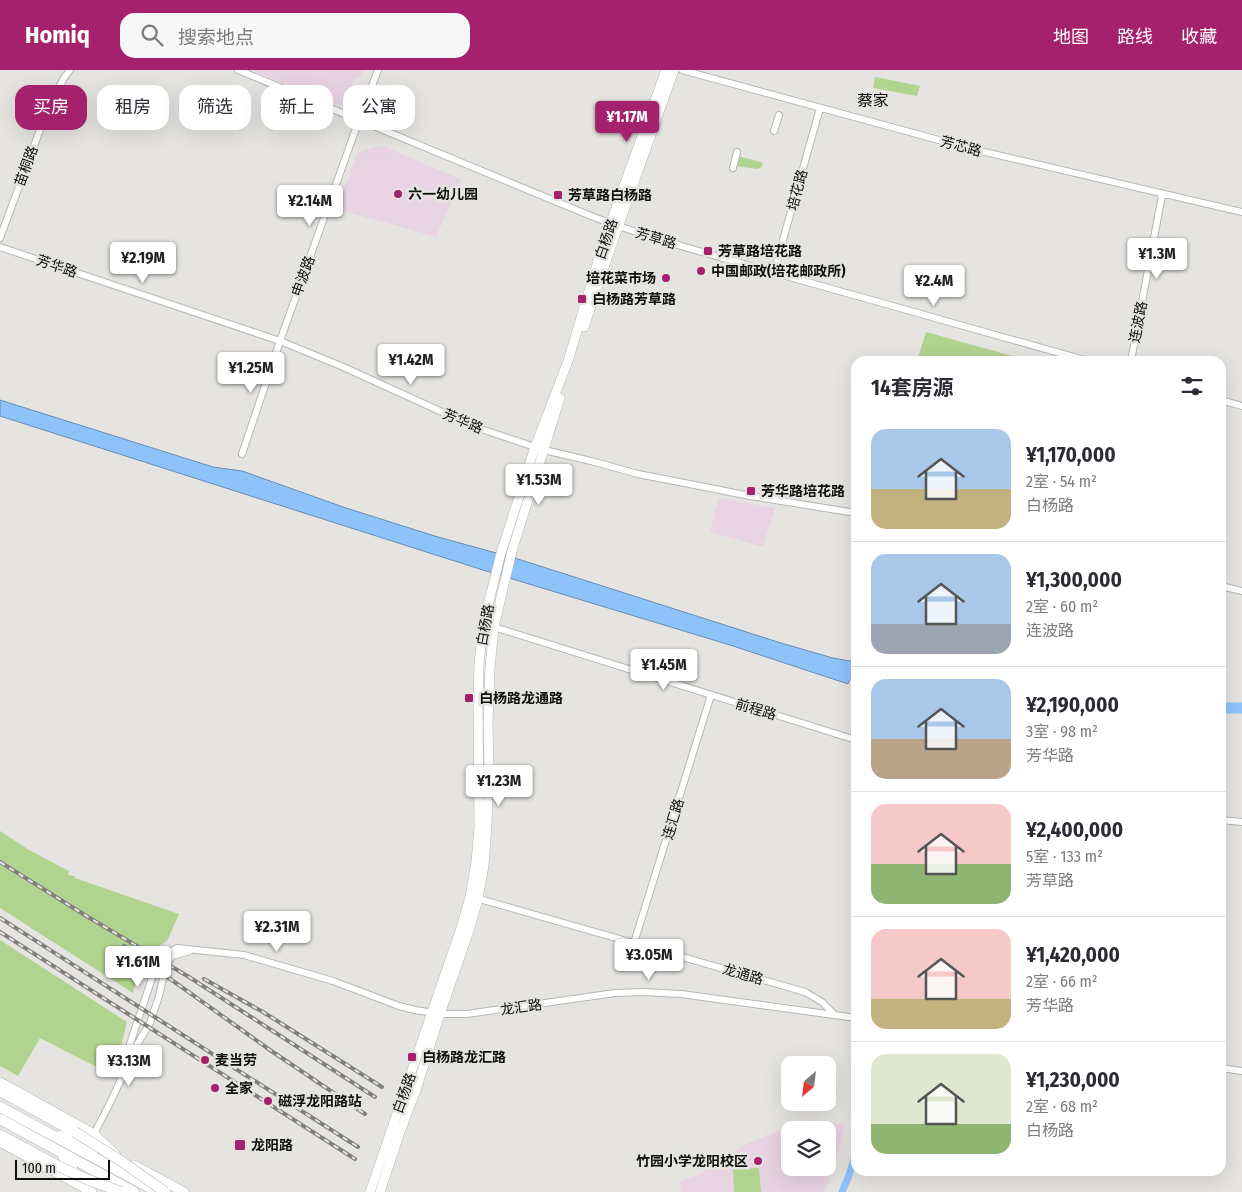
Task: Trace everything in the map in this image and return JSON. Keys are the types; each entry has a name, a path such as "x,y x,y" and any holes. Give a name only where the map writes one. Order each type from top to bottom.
{"highway":[{"path":"0,1091 96,1144 164,1192"},
{"path":"0,1105 158,1192"},
{"path":"0,1121 134,1192"},
{"path":"0,1135 75,1174 120,1192"}],"main road":[{"name":"白杨路","path":"474,898 479,828 478,699 483,625 501,553 539,449 552,422 614,225 666,70"},
{"name":"白杨路","path":"614,225 674,70"},
{"name":"白杨路","path":"380,1192 416,1090 461,928 474,898 484,866 490,668 494,626 539,449"},
{"name":"白杨路","path":"370,1192 436,1014"},
{"path":"0,1082 94,1134 119,1158"},
{"path":"0,1105 164,1192"},
{"path":"0,1121 128,1192"},
{"path":"56,1134 94,1134"},
{"path":"56,1134 119,1158 184,1192"},
{"path":"0,1142 92,1192"},
{"path":"63,1156 85,1183 100,1192"}],"street":[{"name":"苗桐路","path":"0,238 48,108 70,70"},
{"name":"芳草路","path":"238,70 343,113"},
{"name":"申波路","path":"372,85 378,70"},
{"name":"芳芯路","path":"682,70 972,149 1162,195 1242,212"},
{"name":"培花路","path":"774,272 820,108"},
{"path":"774,131 779,115"},
{"name":"申波路","path":"242,454 355,130"},
{"name":"芳草路","path":"383,130 614,225 1070,356"},
{"path":"733,168 737,152"},
{"name":"连波路","path":"1131,356 1162,195"},
{"name":"芳华路","path":"0,247 280,341 341,366 475,427 539,449 638,474 750,496 851,512"},
{"path":"1226,401 1242,406"},
{"path":"1226,587 1242,591"},
{"name":"前程路","path":"483,625 494,626 851,739"},
{"name":"连汇路","path":"634,943 712,695"},
{"path":"1226,820 1242,822"},
{"name":"龙通路","path":"474,898 804,992 822,1002 836,1015"},
{"name":"龙汇路","path":"124,1071 130,1044 152,978 168,953 177,948 244,955 333,981 400,1006 436,1014 467,1014 615,993 644,992 690,995 851,1017"},
{"name":"龙汇路","path":"94,1134 135,1048 150,1023 166,965 172,956 194,950"},
{"path":"1226,1069 1242,1071"}],"shaded area":[{"path":"251,70 362,70 360,78 355,78 352,85 343,85 343,104 333,104 333,85 288,85"},
{"name":"六一幼儿园","path":"382,146 461,179 436,237 337,209 357,154"},
{"path":"719,498 775,508 763,547 710,532"},
{"name":"竹园小学龙阳校区","path":"845,1123 836,1162 836,1124"},
{"name":"竹园小学龙阳校区","path":"781,1131 781,1176 831,1176 824,1192 681,1192 680,1182 698,1175 744,1145"}],"green space":[{"path":"875,77 920,86 917,96 873,88"},
{"path":"739,156 763,163 762,167 757,169 736,166"},
{"path":"926,332 1013,356 919,356"},
{"path":"0,831 29,850 69,871 68,875 179,914 167,941 159,945 148,956 137,977 133,993 0,908"},
{"path":"0,940 127,1022 112,1075 40,1038 18,1076 0,1066"},
{"path":"759,1168 761,1192 734,1192 733,1169"}],"water":[{"path":"0,400 213,467 242,471 346,508 438,537 518,559 781,643 851,661 851,676 848,684 730,645 486,571 0,416"}],"waterway":[{"path":"836,670 851,674"},
{"path":"1226,708 1242,708"},
{"path":"842,1192 851,1169"}],"railway":[{"path":"0,862 189,977 375,1097"},
{"path":"0,918 358,1147"},
{"path":"0,932 355,1159"},
{"path":"124,946 270,1050 365,1114"},
{"path":"204,979 263,1012 382,1087"}],"place":[{"name":"六一幼儿园","path":"398,194"},
{"name":"芳草路白杨路","path":"558,195"},
{"name":"芳草路培花路","path":"708,251"},
{"name":"中国邮政(培花邮政所)","path":"701,271"},
{"name":"培花菜市场","path":"666,278"},
{"name":"白杨路芳草路","path":"582,299"},
{"name":"芳华路培花路","path":"751,491"},
{"name":"白杨路龙通路","path":"469,698"},
{"name":"白杨路龙汇路","path":"412,1057"},
{"name":"麦当劳","path":"205,1060"},
{"name":"全家","path":"215,1088"},
{"name":"磁浮龙阳路站","path":"268,1101"},
{"name":"龙阳路","path":"240,1145"},
{"name":"竹园小学龙阳校区","path":"758,1161"}],"district":[{"name":"蔡家","path":"873,100"}]}
